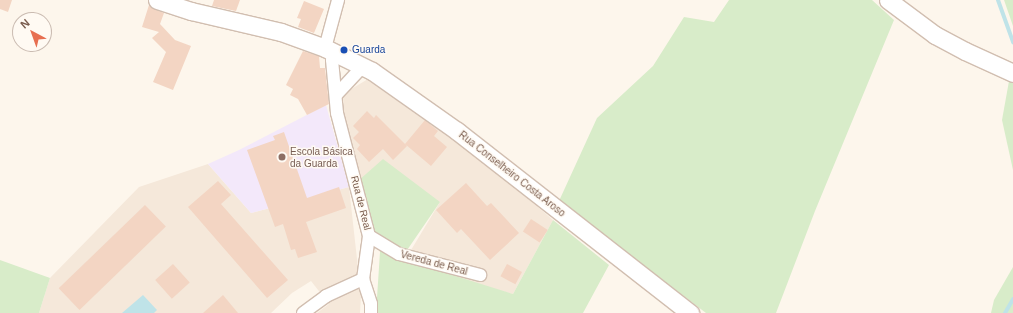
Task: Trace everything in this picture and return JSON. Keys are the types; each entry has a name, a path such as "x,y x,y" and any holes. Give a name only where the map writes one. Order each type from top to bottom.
{"main road":[{"name":"Rua Conselheiro Costa Aroso","path":"157,0 191,11 281,32 329,50 362,66 400,89 457,131 690,313"},
{"path":"888,0 934,35 965,51 1013,72"}],"street":[{"name":"Rua de Real","path":"338,0 329,50 337,94 337,113 369,236 363,279 372,304 371,313"},
{"path":"337,94 362,66"},
{"name":"Vereda de Real","path":"369,236 399,254 480,275"},
{"path":"303,313 326,296 363,279"}],"shaded area":[{"path":"368,79 471,150 553,220 513,294 402,265 440,202 358,181 344,131 343,94"},
{"name":"Escola Básica da Guarda","path":"326,105 349,187 251,213 208,164 239,150"},
{"path":"208,164 251,213 349,187 361,295 360,313 317,313 329,304 311,281 292,293 271,313 39,313 50,278 139,187"}],"green space":[{"path":"729,0 872,0 894,20 815,211 776,313 706,313 559,201 597,118 653,66 684,17 714,22"},
{"path":"1004,0 1013,0 1013,26"},
{"path":"1009,81 1013,83 1013,170 1002,120"},
{"path":"383,159 440,202 401,259 513,294 553,220 609,265 583,313 376,313 380,252 358,181"},
{"path":"0,260 50,278 39,313 0,313"},
{"path":"1013,267 1013,313 991,313 994,300"}],"water":[{"path":"143,295 157,310 154,313 122,313"}],"building":[{"path":"0,0 12,0 8,12 0,9"},
{"path":"214,0 240,0 236,11 212,6"},
{"path":"304,1 324,9 314,33 298,27 301,19 297,18"},
{"path":"149,5 164,13 160,24 175,40 191,46 173,90 153,82 166,52 152,38 159,32 142,27"},
{"path":"303,51 319,56 320,68 325,68 329,104 307,115 298,99 290,95 293,89 286,85"},
{"path":"367,111 374,118 376,115 407,146 393,160 383,149 369,162 357,149 360,145 353,138 359,132 353,126"},
{"path":"425,120 438,131 434,136 447,147 431,166 405,144"},
{"path":"284,132 307,198 339,187 346,208 306,222 317,252 298,258 295,249 291,250 283,224 275,227 247,150 275,140 273,136"},
{"path":"218,181 231,195 221,204 288,280 267,298 188,207"},
{"path":"466,183 487,206 491,203 519,233 490,260 461,229 457,233 436,210"},
{"path":"145,205 166,227 80,310 59,288"},
{"path":"531,219 548,230 540,242 523,232"},
{"path":"173,264 190,283 172,299 155,280"},
{"path":"507,264 522,272 515,284 500,276"},
{"path":"223,295 238,313 203,313"}],"waterway":[{"path":"998,0 1013,42"},
{"path":"1005,313 1013,299"}],"place":[{"name":"Guarda","path":"344,50"},
{"name":"Escola Básica da Guarda","path":"282,157"}]}
